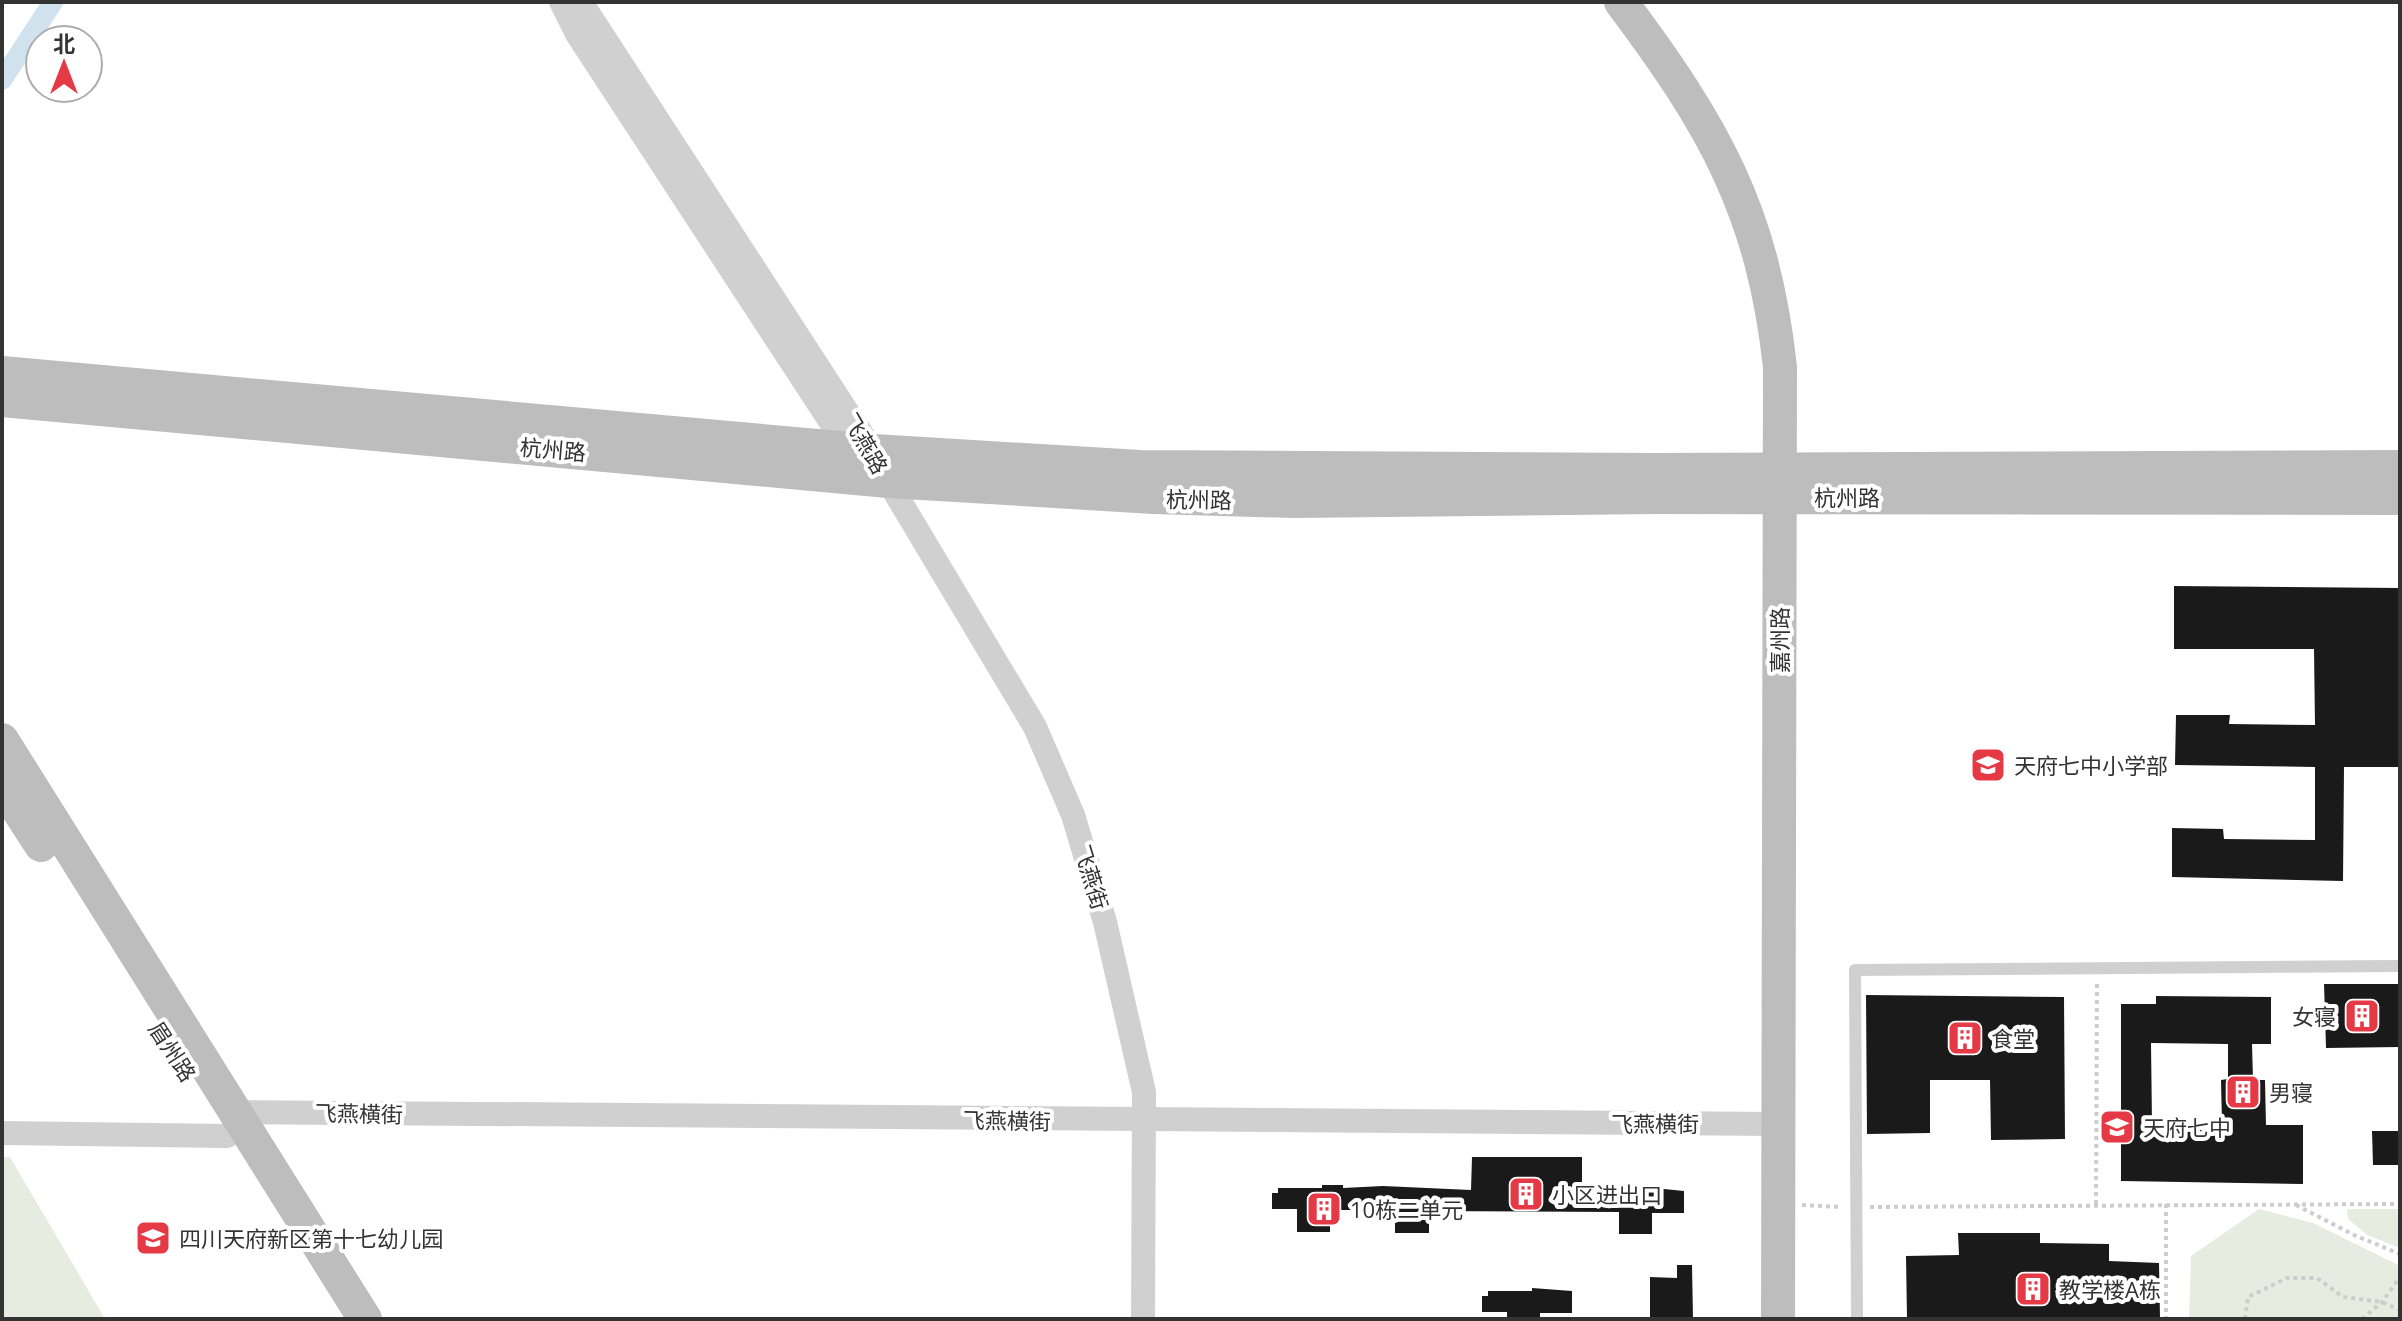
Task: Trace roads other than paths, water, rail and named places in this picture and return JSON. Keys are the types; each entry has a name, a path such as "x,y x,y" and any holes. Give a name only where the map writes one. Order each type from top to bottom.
{"main road":[{"name":"嘉州路","path":"1621,2 1680,81 1706,123 1750,220 1774,313 1791,482 1778,1124 1778,1319"},
{"path":"1651,2 1729,123 1761,190 1781,243 1801,363 1791,482 1801,1319"},
{"name":"杭州路","path":"2,373 870,460"},
{"name":"杭州路","path":"2,400 870,460 2400,498"},
{"name":"杭州路","path":"1791,482 2400,467"},
{"path":"2,740 232,1124 365,1319"},
{"name":"眉州路","path":"2,785 232,1124 340,1319"}],"street":[{"name":"飞燕路","path":"561,2 577,34 870,460"},
{"name":"飞燕路","path":"581,2 870,460"},
{"name":"飞燕街","path":"870,460 1035,727 1073,815 1105,922 1144,1092 1143,1319"},
{"name":"飞燕横街","path":"2,1133 232,1124 1144,1121 1778,1124"}],"lane":[{"path":"1857,1319 1855,970 2400,966"}],"waterway":[{"path":"2,80 53,2"}],"place":[{"name":"天府七中小学部","path":"1988,765"},
{"name":"女寝","path":"2362,1016"},
{"name":"食堂","path":"1965,1038"},
{"name":"男寝","path":"2243,1092"},
{"name":"天府七中","path":"2117,1127"},
{"name":"小区进出口","path":"1526,1194"},
{"name":"10栋二单元","path":"1324,1209"},
{"name":"四川天府新区第十七幼儿园","path":"153,1238"},
{"name":"教学楼A栋","path":"2033,1289"}]}
